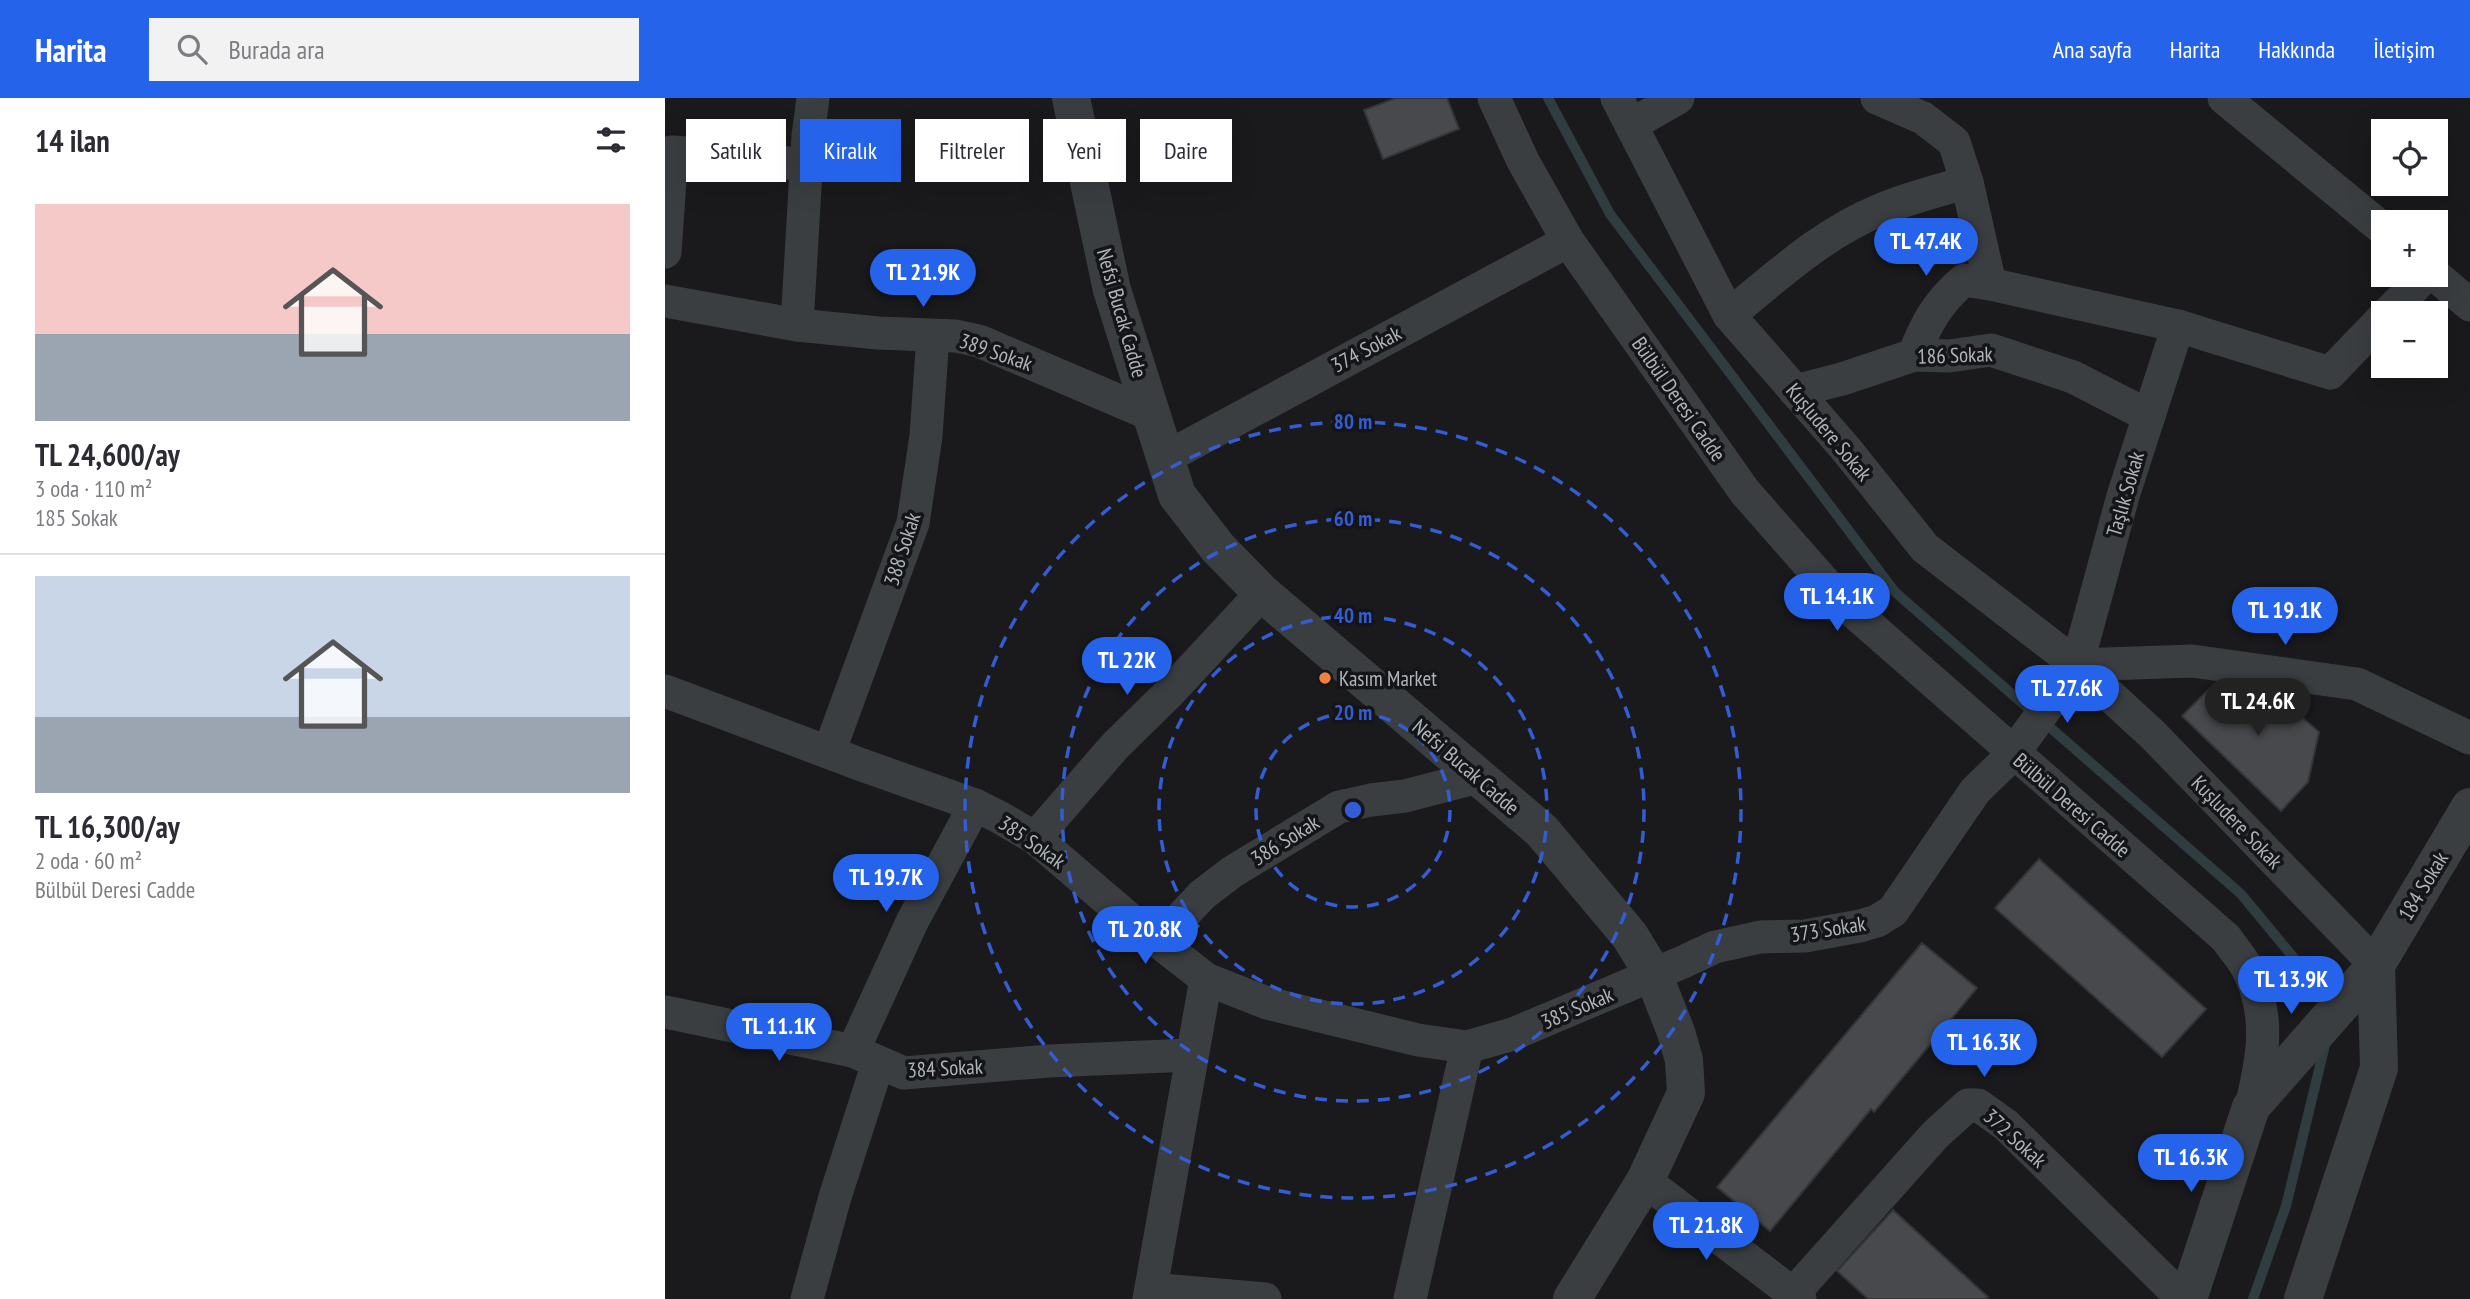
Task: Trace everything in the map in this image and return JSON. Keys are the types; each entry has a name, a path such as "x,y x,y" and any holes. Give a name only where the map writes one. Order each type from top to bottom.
{"street":[{"path":"811,119 813,98"},
{"name":"Nefsi Bucak Cadde","path":"1071,98 1112,290 1177,495 1218,548 1262,593 1542,831 1630,936 1653,974 1684,1060 1686,1093 1645,1181 1572,1299"},
{"name":"Bülbül Deresi Cadde","path":"1494,98 1523,161 1568,241 1745,492 1840,600 2226,938 2251,974 2262,1020 2264,1044 2251,1107 2186,1299"},
{"path":"1624,111 1678,98"},
{"path":"1877,98 1923,117 1954,142 1968,181 1990,284"},
{"path":"2224,98 2371,219"},
{"name":"Kuşludere Sokak","path":"1624,111 1729,314 1925,548 2077,665 2153,735 2376,965"},
{"path":"665,252 672,152 758,158 800,165"},
{"path":"1729,314 1801,257 1839,231 1880,210 1968,181"},
{"path":"797,325 805,182"},
{"name":"374 Sokak","path":"1165,458 1568,241"},
{"path":"1914,355 1926,324 1948,294 1964,280 2178,326 2330,373 2371,330"},
{"path":"2448,286 2470,305"},
{"path":"2400,301 2414,287"},
{"name":"389 Sokak","path":"665,300 797,325 933,337 955,336 979,341 1152,415"},
{"name":"Taşlık Sokak","path":"2077,665 2123,496 2178,326"},
{"name":"388 Sokak","path":"829,752 913,523 926,436 933,337"},
{"name":"186 Sokak","path":"1795,391 1842,379 1914,355 1949,356 1991,350 2073,377 2148,416"},
{"path":"1035,838 1115,746 1170,694 1262,593"},
{"path":"2077,665 2192,661 2357,684 2470,738"},
{"name":"373 Sokak","path":"1653,974 1715,947 1761,937 1805,936 1877,921 1893,911 1975,791 2014,754 2077,665"},
{"name":"385 Sokak","path":"665,691 975,805 1035,838 1206,979 1267,1003 1418,1040 1467,1047 1523,1030 1653,974"},
{"name":"386 Sokak","path":"1158,942 1212,887 1339,807 1405,796 1478,777"},
{"path":"807,1299 835,1197 865,1057 912,922 975,805"},
{"name":"184 Sokak","path":"2251,1107 2376,965 2470,807"},
{"path":"2303,1299 2379,1068 2376,965"},
{"path":"1206,979 1150,1294 1265,1299"},
{"name":"384 Sokak","path":"665,1012 865,1057 904,1073 1049,1061 1191,1055"},
{"path":"1410,1299 1467,1047"},
{"name":"372 Sokak","path":"1797,1297 1935,1135 1968,1105 1978,1105 2006,1125 2186,1299"},
{"path":"1645,1181 1797,1297"}],"building":[{"path":"1396,98 1447,98 1459,129 1383,159 1364,110"},
{"path":"2210,688 2269,688 2319,732 2308,782 2281,811 2182,716"},
{"path":"2039,859 2206,1009 2162,1057 1995,908"},
{"path":"1922,943 1977,988 1874,1112 1871,1109 1770,1231 1717,1187"},
{"path":"1893,1210 1988,1297 1868,1299 1837,1271"}],"waterway":[{"path":"1548,98 1610,214 1895,592 2241,894 2332,1004"},
{"path":"2253,1299 2286,1206 2325,1045"}],"place":[{"name":"Kasım Market","path":"1325,678"}]}
